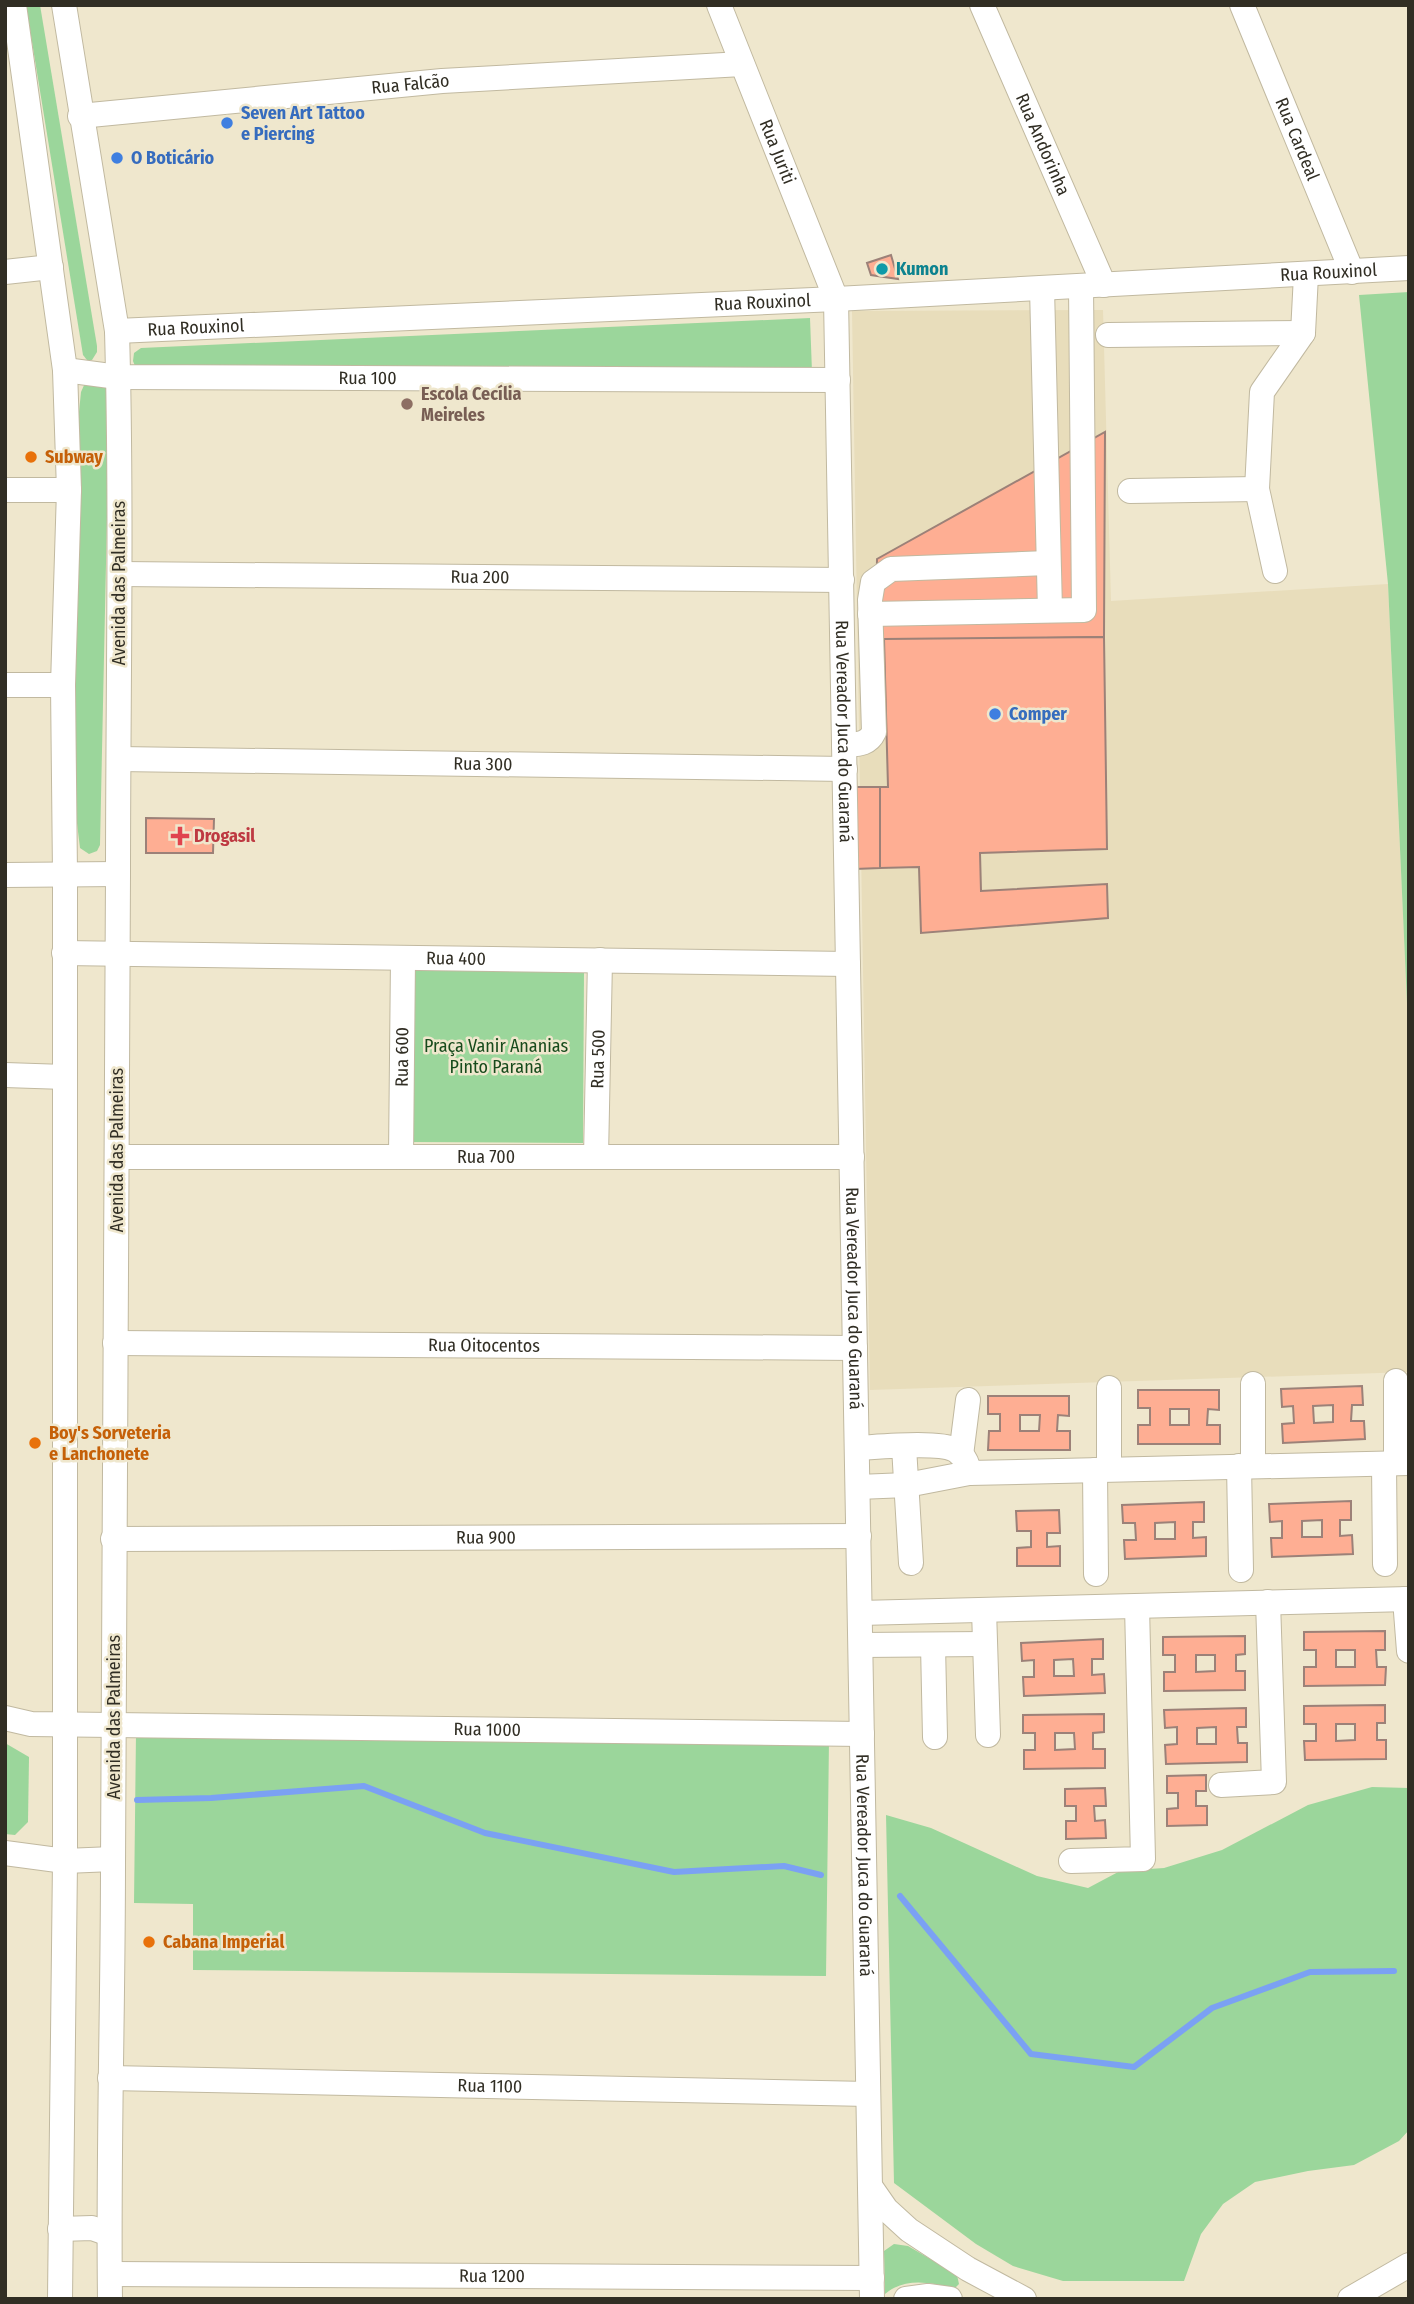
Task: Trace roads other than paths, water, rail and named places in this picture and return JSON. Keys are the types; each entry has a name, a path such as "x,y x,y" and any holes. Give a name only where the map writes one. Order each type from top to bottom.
{"street":[{"path":"14,5 65,370 69,490 63,685 65,1861 60,2299"},
{"name":"Avenida das Palmeiras","path":"64,5 117,331 118,377 118,1157 113,1539 110,2299"},
{"name":"Rua Juriti","path":"719,5 836,299"},
{"name":"Rua Andorinha","path":"982,5 1092,286"},
{"name":"Rua Cardeal","path":"1242,5 1353,272"},
{"name":"Rua Falcão","path":"80,116 442,81 742,64"},
{"path":"5,272 51,267"},
{"name":"Rua Rouxinol","path":"117,331 836,299 1409,268"},
{"path":"1275,571 1257,489 1262,392 1303,333 1306,275"},
{"path":"870,614 1084,610 1092,286"},
{"path":"1042,288 1050,610"},
{"name":"Rua Vereador Juca do Guaraná","path":"836,299 872,2289"},
{"path":"1108,335 1303,333"},
{"name":"Rua 100","path":"65,370 118,377 838,380"},
{"path":"1129,491 1257,489"},
{"path":"5,490 69,490"},
{"path":"845,757 871,738 874,732 870,614 873,582 891,569 1048,563"},
{"name":"Rua 200","path":"120,574 842,580"},
{"path":"5,685 63,685"},
{"name":"Rua 300","path":"119,759 845,757"},
{"path":"5,875 118,874"},
{"name":"Rua 400","path":"64,953 848,964"},
{"name":"Rua 600","path":"401,1157 403,958"},
{"name":"Rua 500","path":"596,1157 600,960"},
{"path":"5,1074 65,1077"},
{"name":"Rua 700","path":"118,1157 852,1157"},
{"name":"Rua Oitocentos","path":"115,1343 855,1348"},
{"path":"1385,1564 1396,1463 1396,1381"},
{"path":"1241,1570 1253,1384"},
{"path":"1096,1574 1109,1388"},
{"path":"965,1464 968,1400"},
{"path":"857,1448 940,1446 954,1450 965,1464"},
{"path":"904,1447 911,1563"},
{"path":"858,1487 907,1485 965,1464 1102,1470 1396,1463"},
{"name":"Rua 900","path":"113,1539 859,1536"},
{"path":"860,1613 1407,1599 1409,1651"},
{"path":"1221,1785 1274,1782 1268,1602"},
{"path":"1071,1861 1143,1859 1137,1606"},
{"path":"984,1610 988,1735"},
{"path":"860,1645 985,1644"},
{"path":"933,1645 935,1737"},
{"name":"Rua 1000","path":"5,1718 31,1724 862,1734"},
{"path":"5,1853 65,1861 113,1858"},
{"name":"Rua 1100","path":"110,2078 869,2094"},
{"path":"870,2186 895,2219 968,2269 1024,2299"},
{"path":"61,2229 92,2228 109,2234"},
{"path":"871,2247 891,2239 923,2239"},
{"path":"1350,2299 1409,2265"},
{"name":"Rua 1200","path":"110,2274 872,2289"},
{"path":"906,2299 928,2296 950,2299"}],"waterway":[{"path":"137,1800 211,1798 364,1786 485,1833 674,1872 784,1866 821,1875"},
{"path":"900,1896 1031,2054 1134,2067 1212,2008 1310,1972 1394,1971"}],"place":[{"name":"Seven Art Tattoo e Piercing","path":"227,123"},
{"name":"O Boticário","path":"117,158"},
{"name":"Kumon","path":"882,269"},
{"name":"Escola Cecília Meireles","path":"407,404"},
{"name":"Subway","path":"31,457"},
{"name":"Comper","path":"995,714"},
{"name":"Drogasil","path":"180,836"},
{"name":"Boy's Sorveteria e Lanchonete","path":"35,1443"},
{"name":"Cabana Imperial","path":"149,1942"}],"park label":[{"name":"Praça Vanir Ananias Pinto Paraná","path":"496,1056"}]}
